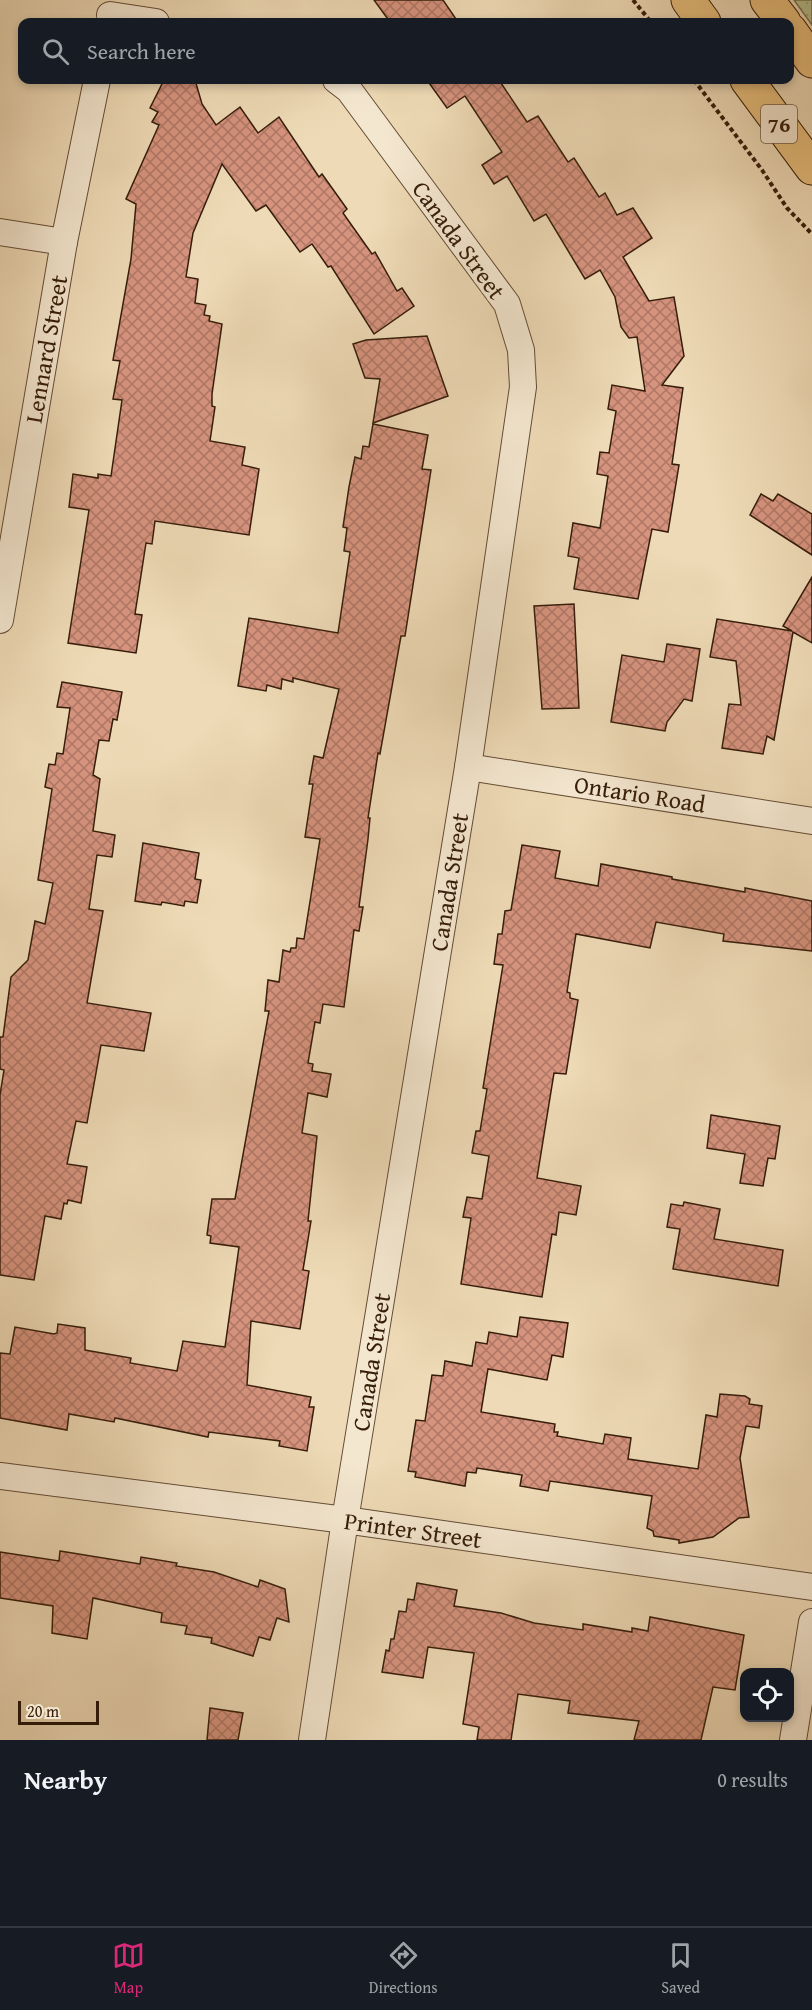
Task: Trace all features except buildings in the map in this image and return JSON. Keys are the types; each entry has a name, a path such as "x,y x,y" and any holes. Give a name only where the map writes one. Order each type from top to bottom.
{"highway":[{"path":"688,0 701,18"},
{"path":"767,0 781,18"},
{"path":"794,37 812,61"},
{"name":"76","path":"750,84 812,168"}],"street":[{"path":"110,12 138,18"},
{"name":"Lennard Street","path":"0,620 64,242 96,84"},
{"name":"Canada Street","path":"312,1740 345,1520 468,766 522,387 521,350 507,304 349,90 341,84"},
{"path":"0,232 64,242"},
{"name":"Ontario Road","path":"468,766 812,821"},
{"name":"Printer Street","path":"4,1474 812,1587"},
{"path":"793,1740 812,1622"}],"path":[{"path":"633,0 648,18"},
{"path":"697,84 762,170 787,208 812,234"}],"green space":[{"path":"794,0 812,0 812,25"}]}
